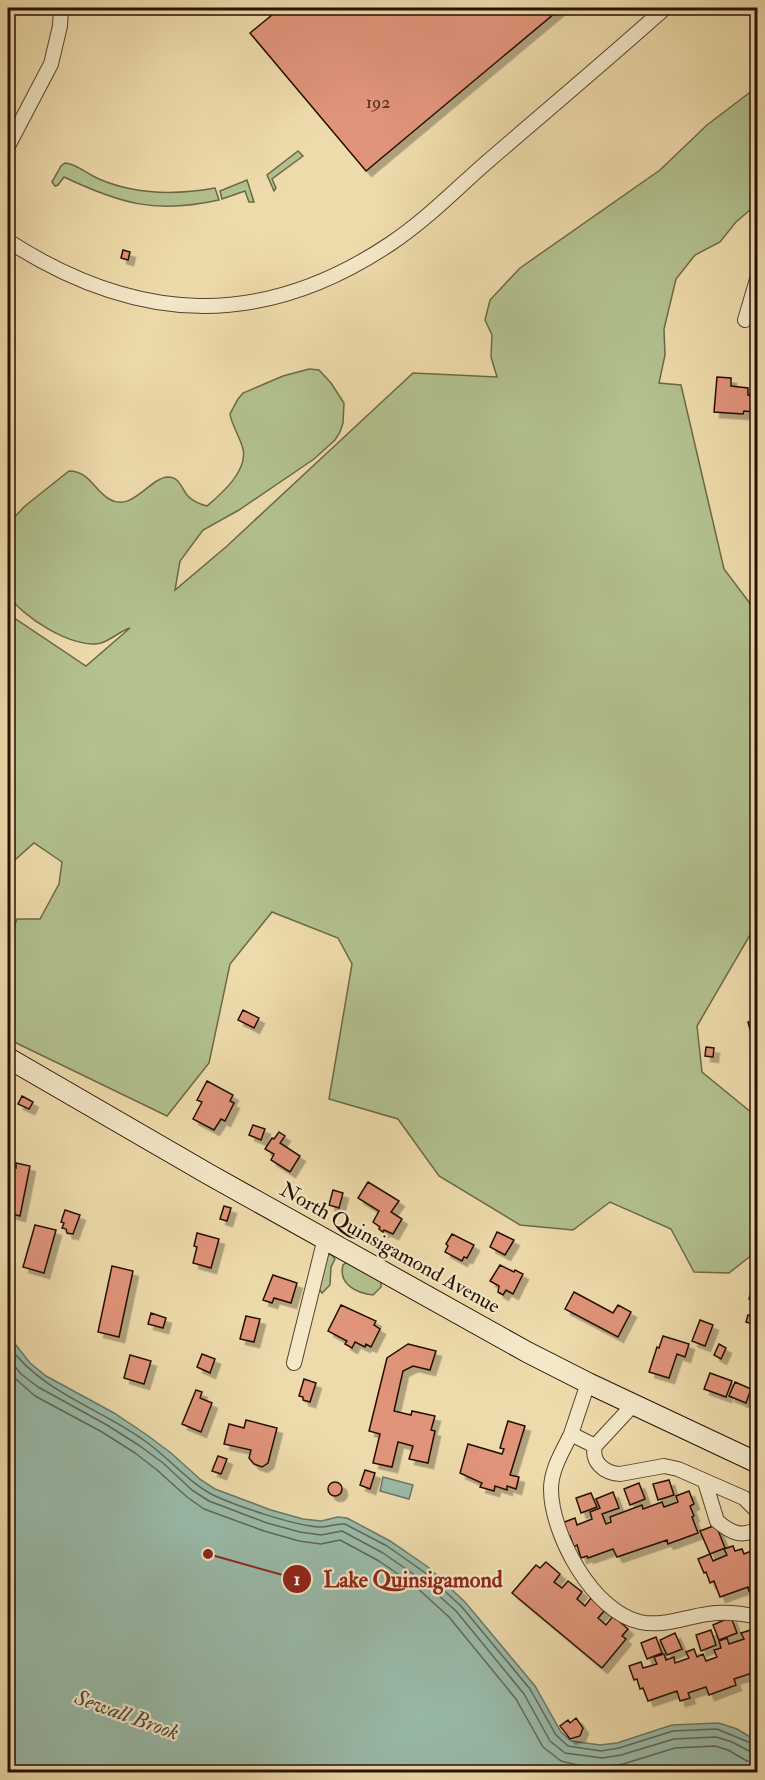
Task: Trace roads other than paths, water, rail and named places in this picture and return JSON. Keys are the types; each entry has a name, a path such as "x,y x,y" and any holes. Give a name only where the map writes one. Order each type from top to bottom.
{"main road":[{"name":"North Quinsigamond Avenue","path":"8,1058 482,1328 588,1383 758,1463"}],"street":[{"path":"8,146 51,64 61,8"},
{"path":"8,241 52,267 80,279 110,290 166,303 221,307 283,296 312,286 366,259 425,218 665,8"},
{"path":"745,320 758,276"},
{"path":"294,1363 325,1238"},
{"path":"588,1383 572,1434 554,1469 551,1487 552,1504 561,1536 573,1561 606,1603 637,1622 653,1624 731,1612 758,1617"},
{"path":"633,1405 595,1446 593,1454 597,1464 613,1474 664,1466 678,1469 744,1498 758,1512"},
{"path":"572,1434 595,1446"},
{"path":"705,1482 717,1521 735,1533 750,1532 758,1528"}],"water":[{"name":"Sewall Brook","path":"8,1335 30,1363 46,1376 114,1413 147,1435 215,1489 271,1510 303,1519 321,1521 338,1517 347,1518 390,1541 428,1567 465,1602 535,1686 561,1732 571,1741 600,1745 617,1743 672,1725 719,1723 737,1729 757,1741 757,1772 8,1772"},
{"path":"383,1477 413,1485 409,1499 380,1491"}],"place":[{"name":"Lake Quinsigamond","path":"208,1554"}]}
